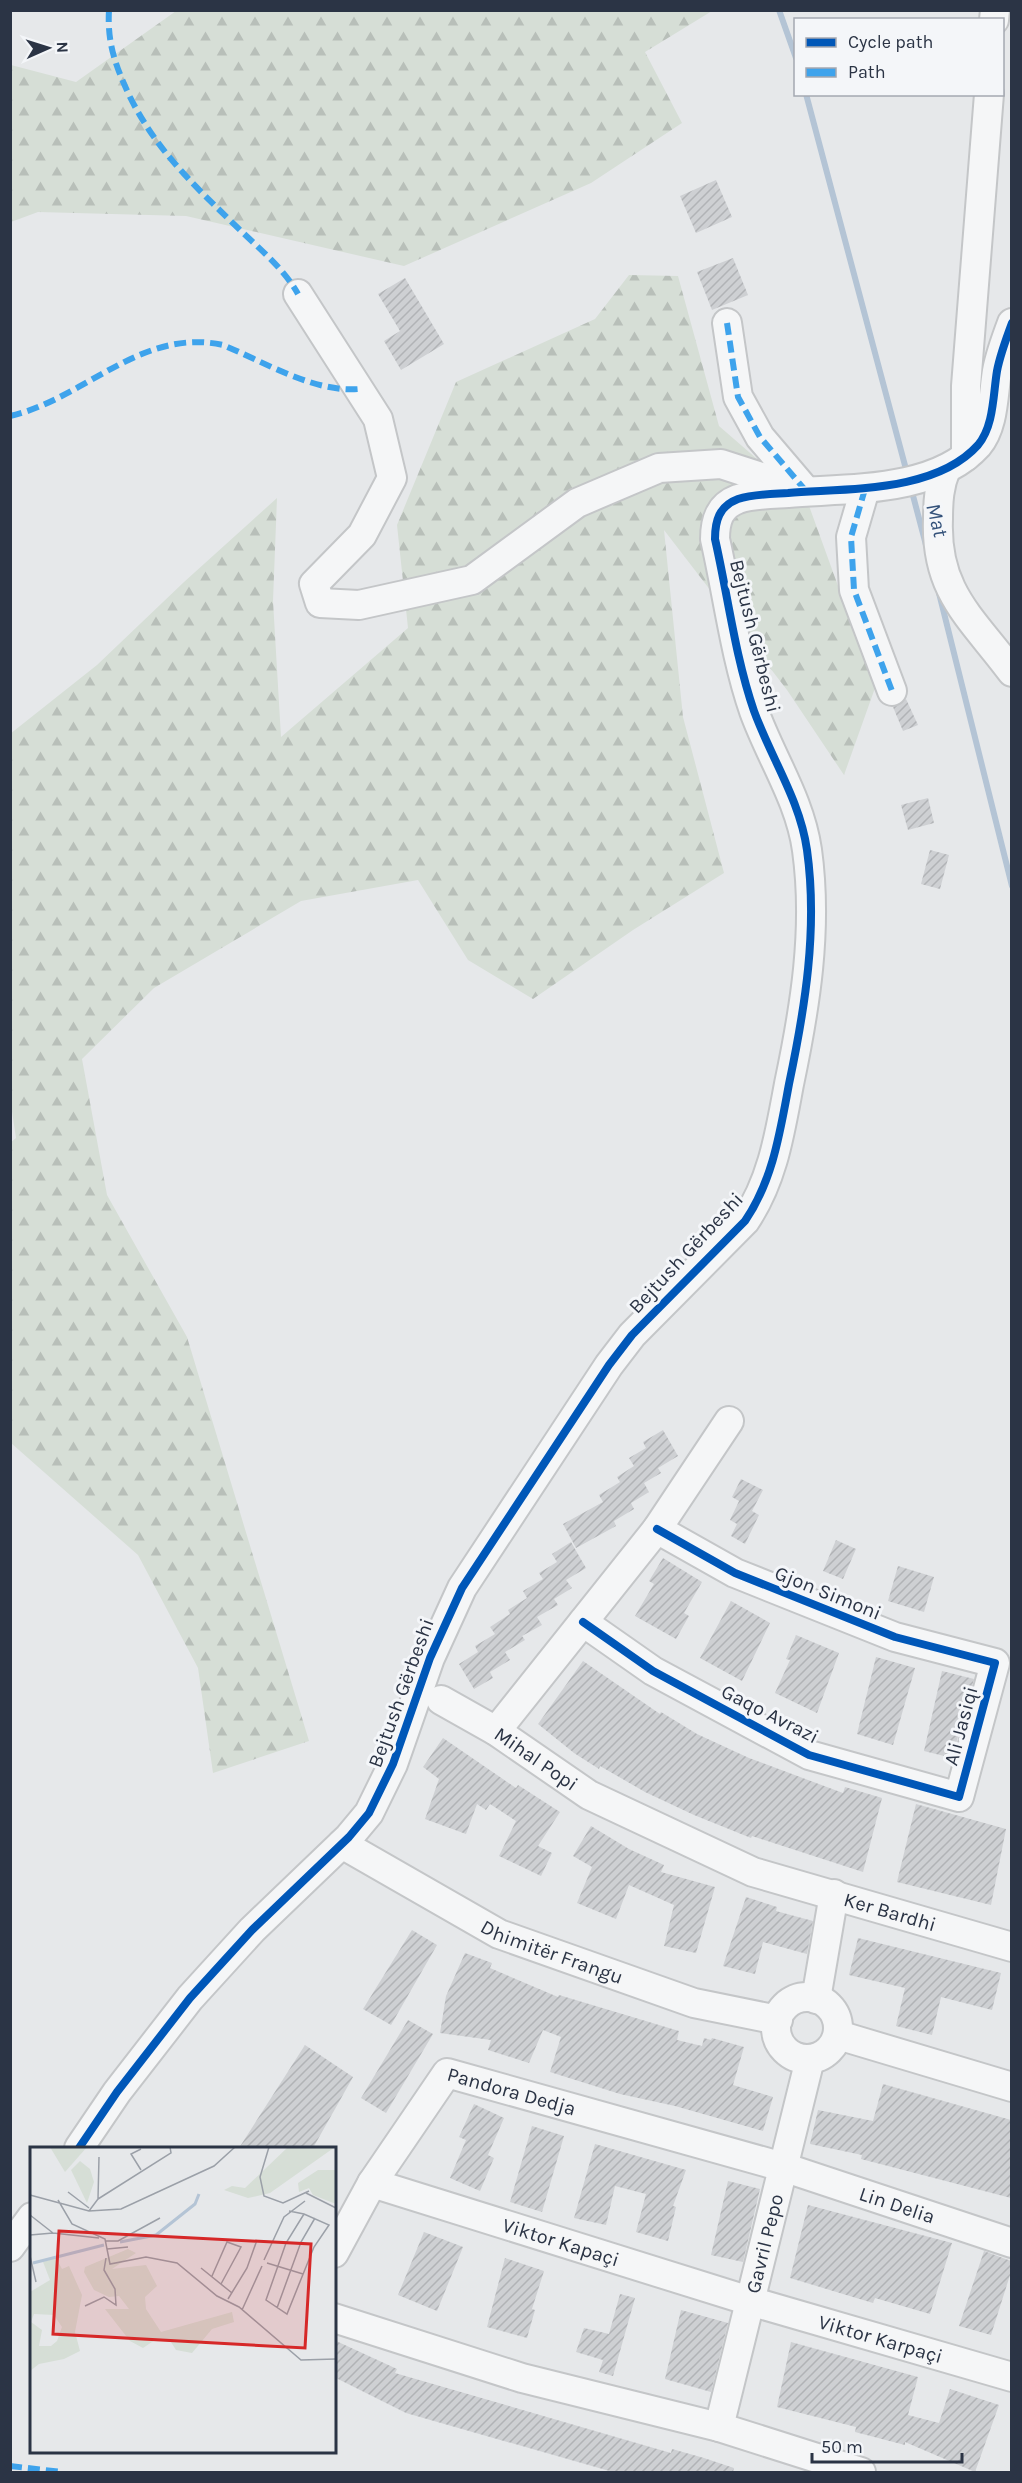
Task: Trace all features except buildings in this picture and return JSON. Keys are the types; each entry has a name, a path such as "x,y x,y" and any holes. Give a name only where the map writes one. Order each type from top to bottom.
{"street":[{"path":"989,96 966,386 948,467 938,498 938,549 941,569 959,605 1011,672"},
{"path":"298,294 378,419 392,478 362,535 314,584 320,603 359,605 472,580 578,503 659,468 721,464 806,491"},
{"path":"727,323 738,397 760,437 806,491"},
{"path":"948,467 984,435 990,418 1002,349 1011,323"},
{"name":"Bejtush Gërbeshi","path":"80,2147 117,2092 190,1998 252,1930 342,1844 369,1813 402,1743 430,1658 462,1588 609,1365 632,1335 745,1221 757,1203 768,1177 775,1154 804,1008 810,956 809,871 803,828 754,710 741,664 715,539 716,519 728,505 738,499 806,491 865,489 948,467"},
{"path":"865,489 851,537 854,590 892,691"},
{"name":"Mihal Popi","path":"729,1421 657,1529 496,1731 589,1795 753,1872 834,1894"},
{"name":"Gjon Simoni","path":"657,1529 735,1574 895,1637 995,1663"},
{"name":"Gaqo Avrazi","path":"583,1623 653,1671 809,1755 959,1797"},
{"name":"Ali Jasiqi","path":"959,1797 995,1663"},
{"path":"441,1700 496,1731"},
{"name":"Dhimitër Frangu","path":"342,1844 499,1934 694,2002 778,2020"},
{"name":"Ker Bardhi","path":"816,1999 834,1894 1011,1947"},
{"path":"797,1999 816,1999 831,2008 836,2017 838,2035 828,2052 810,2060 800,2059 783,2048 778,2039 778,2020 789,2004 797,1999"},
{"path":"838,2035 1011,2087"},
{"name":"Gavril Pepo","path":"719,2427 810,2060"},
{"name":"Pandora Dedja","path":"336,2249 372,2183 447,2073 783,2167"},
{"name":"Lin Delia","path":"783,2167 1011,2243"},
{"name":"Viktor Kapaçi","path":"372,2183 750,2301"},
{"path":"10,2247 30,2220"},
{"name":"Viktor Karpaçi","path":"750,2301 1011,2377"},
{"path":"336,2319 522,2378 719,2427 861,2472"}],"green space":[{"path":"176,11 712,11 645,52 682,123 591,183 404,266 186,216 38,212 11,222 11,65 76,82"},
{"path":"629,275 678,276 719,426 808,503 875,688 844,775 787,690 664,530 683,717 724,873 633,930 533,999 468,960 418,880 301,901 154,988 82,1059 107,1195 187,1337 309,1741 213,1773 198,1668 138,1555 11,1443 10,1143 16,1138 10,1098 10,734 97,665 277,498 273,601 281,737 408,628 397,525 456,382 595,319"}],"waterway":[{"name":"Mat","path":"779,10 794,52"},
{"name":"Mat","path":"807,96 907,473"},
{"name":"Mat","path":"911,488 926,545"},
{"name":"Mat","path":"939,593 1012,886"}],"marked path":[{"path":"109,10 111,45 130,97 141,117 193,184 264,252 298,294"},
{"path":"727,323 738,397 760,437 806,491"},
{"path":"10,416 63,395 139,355 166,346 193,342 223,345 307,381 342,389 359,389"},
{"path":"865,489 851,537 854,590 892,691"},
{"path":"10,2466 62,2472"}],"cycle path":[{"path":"80,2147 117,2092 190,1998 252,1930 349,1837 369,1813 393,1764 430,1658 462,1588 609,1365 632,1335 745,1221 755,1205 769,1172 779,1138 805,997 810,939 810,880 807,850 798,814 747,690 715,539 719,515 726,506 744,497 889,485 938,472 960,461 978,445 987,429 998,365 1012,323"},
{"path":"583,1622 653,1671 809,1755 959,1797 995,1663 895,1637 735,1573 657,1529"}]}
